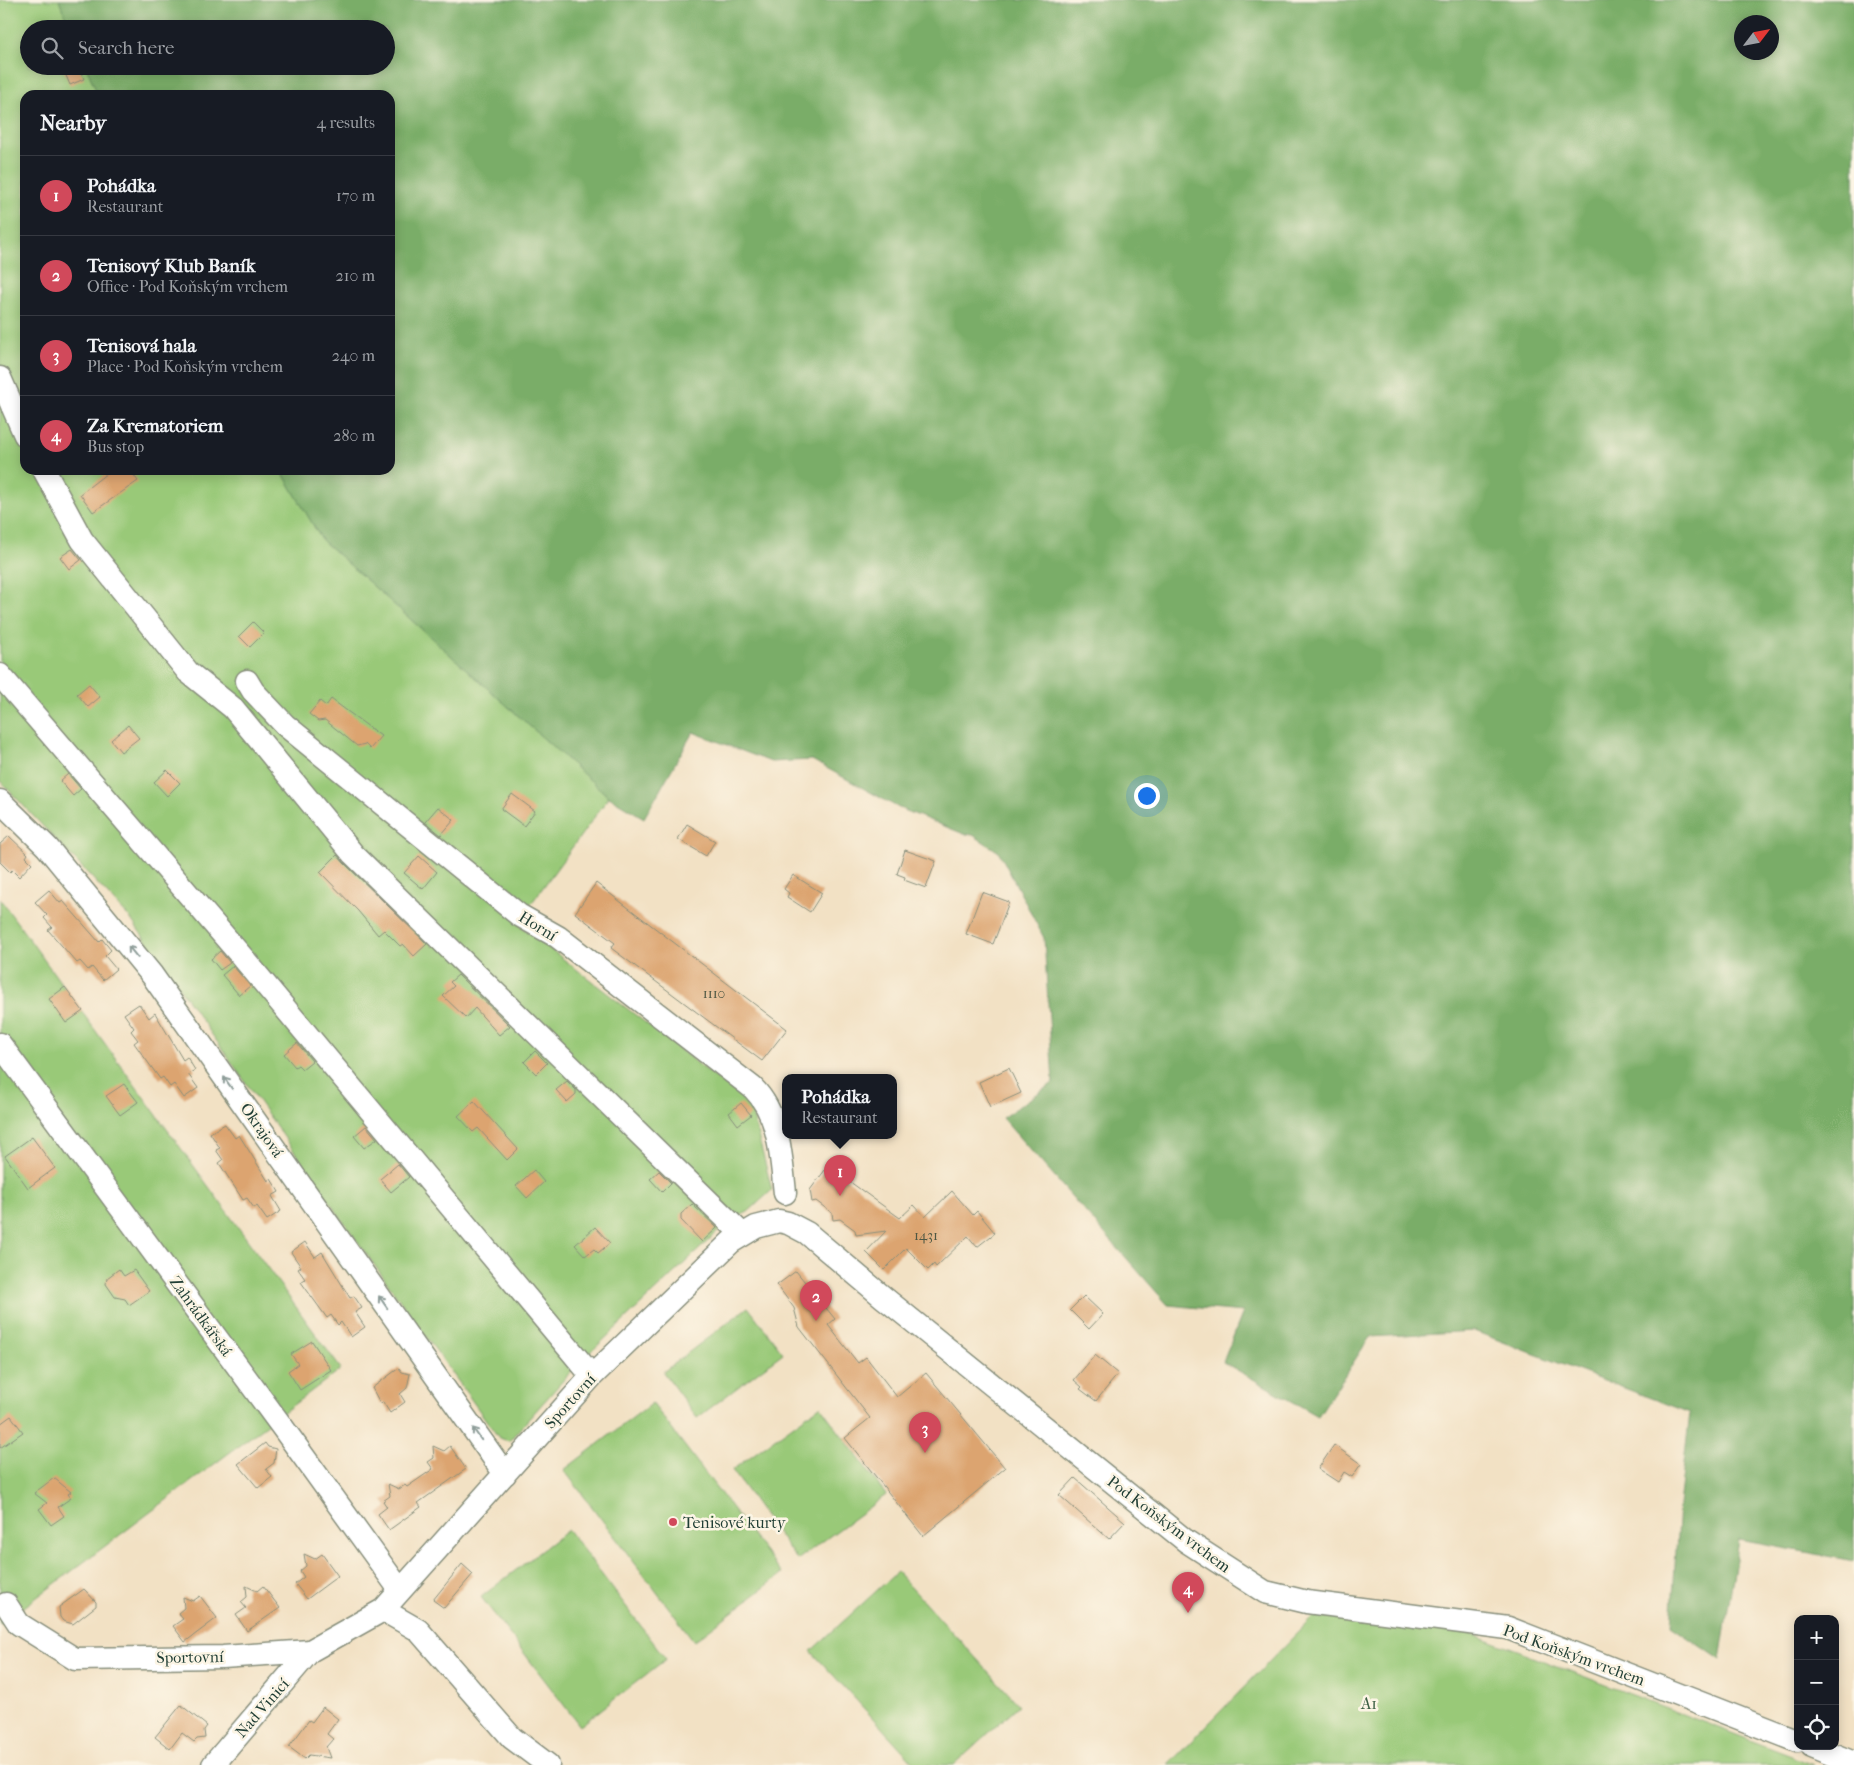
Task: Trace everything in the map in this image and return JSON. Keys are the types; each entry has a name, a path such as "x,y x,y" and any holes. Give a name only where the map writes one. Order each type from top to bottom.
{"street":[{"path":"0,378 20,424"},
{"path":"47,475 82,540 188,672 233,708 353,854 742,1234"},
{"path":"0,675 244,959 592,1376"},
{"name":"Horní","path":"247,681 253,691 285,725 519,915 558,937 754,1088 763,1098 771,1113 777,1136 785,1193"},
{"name":"Okrajová","path":"0,801 47,847 152,975 505,1474"},
{"name":"Zahrádkářská","path":"0,1044 400,1590"},
{"name":"Sportovní","path":"6,1604 19,1624 75,1659 223,1657 310,1651 383,1610 592,1376 742,1234 779,1221"},
{"name":"Pod Koňským vrchem","path":"779,1221 796,1226 807,1233 883,1297 1186,1541 1266,1592 1307,1602 1508,1628 1794,1739"},
{"path":"383,1610 418,1630 512,1738 548,1765"},
{"name":"Nad Vinicí","path":"213,1765 310,1651"},
{"path":"1822,1750 1854,1762"}],"green space":[{"path":"0,0 59,0 67,20 20,20 20,75 90,75 96,90 20,90 20,475 284,475 322,540 609,797 517,923 750,1104 772,1190 748,1212 730,1220 575,1367 509,1441 499,1438 362,1248 130,918 0,781"},
{"path":"59,0 1854,0 1854,1561 1739,1540 1720,1660 1671,1626 1679,1505 1690,1413 1474,1331 1370,1337 1318,1416 1223,1362 1243,1312 1168,1305 1002,1118 1053,1083 1044,938 999,852 973,835 964,834 899,808 812,760 771,762 693,732 644,818 609,797 322,540 284,475 395,475 395,90 96,90 90,75 395,75 395,20 67,20"},
{"path":"0,899 341,1369 0,1625"},
{"path":"748,1307 783,1353 697,1418 663,1372"},
{"name":"Tenisové kurty","path":"652,1403 782,1574 694,1641 564,1470"},
{"name":"Tenisové kurty","path":"820,1406 886,1495 797,1560 732,1470"},
{"path":"568,1530 666,1659 580,1726 481,1597"},
{"path":"897,1572 1019,1705 954,1765 916,1765 811,1651"},
{"name":"A1","path":"1313,1617 1460,1629 1815,1765 1168,1765"}],"building":[{"path":"66,75 82,75 84,79 70,85"},
{"path":"105,475 134,475 138,481 93,512 80,494"},
{"path":"72,549 81,560 69,569 60,557"},
{"path":"253,622 264,633 250,647 239,636"},
{"path":"89,684 100,697 88,707 77,694"},
{"path":"331,699 381,736 370,749 365,744 357,746 325,720 318,721 309,714 320,701 326,706"},
{"path":"128,725 139,738 121,752 111,740"},
{"path":"167,770 180,783 167,796 154,782"},
{"path":"68,774 81,789 73,796 60,781"},
{"path":"512,794 535,811 524,826 501,809"},
{"path":"438,807 454,820 441,835 425,822"},
{"path":"687,824 715,841 706,856 678,839"},
{"path":"9,836 28,854 26,857 32,863 19,877 12,870 10,872 0,862 0,844"},
{"path":"905,850 936,861 926,888 904,880 905,877 897,874"},
{"path":"337,855 427,944 414,956 403,944 400,946 384,930 378,935 358,911 320,872"},
{"path":"419,856 437,872 423,889 404,873"},
{"path":"793,875 822,893 810,912 787,897 789,893 784,889"},
{"path":"596,883 787,1029 762,1061 611,948 615,943 575,913"},
{"path":"49,890 60,903 63,901 99,942 102,939 111,950 105,956 116,969 103,980 92,967 88,970 80,961 77,963 48,930 52,927 44,918 47,915 35,902"},
{"path":"982,892 1009,902 993,944 966,934"},
{"path":"220,951 230,963 220,970 211,959"},
{"path":"233,966 250,986 239,995 222,975"},
{"path":"458,975 510,1026 499,1035 475,1008 466,1018 443,996 454,986 450,982"},
{"path":"65,987 83,1011 66,1023 49,999"},
{"path":"139,1004 149,1018 155,1013 183,1060 187,1057 195,1070 188,1074 198,1088 184,1098 174,1084 170,1087 163,1077 160,1079 134,1043 138,1040 131,1031 134,1028 124,1014"},
{"path":"297,1043 312,1061 302,1069 298,1065 295,1067 284,1054"},
{"path":"535,1051 547,1063 536,1074 524,1062"},
{"path":"1009,1068 1021,1093 990,1107 979,1082"},
{"path":"567,1081 576,1090 576,1094 567,1102 556,1090"},
{"path":"124,1084 138,1102 120,1115 106,1096"},
{"path":"474,1101 518,1149 507,1160 478,1128 473,1132 458,1116"},
{"path":"741,1103 751,1115 738,1125 729,1113"},
{"path":"225,1124 235,1138 239,1135 268,1181 271,1179 279,1192 272,1196 281,1211 267,1220 257,1206 254,1208 247,1198 243,1200 219,1163 223,1160 216,1150 220,1148 210,1133"},
{"path":"366,1126 377,1139 364,1148 354,1136"},
{"path":"32,1137 55,1168 28,1188 5,1156"},
{"path":"398,1164 409,1177 391,1192 380,1179"},
{"path":"828,1166 900,1218 914,1205 925,1217 952,1191 973,1215 977,1211 995,1233 977,1247 968,1236 936,1267 934,1264 928,1270 906,1248 884,1270 866,1252 886,1231 856,1235 855,1230 840,1219 833,1220 832,1213 816,1201 812,1202 810,1190"},
{"path":"534,1170 544,1182 527,1198 516,1186"},
{"path":"659,1171 671,1183 662,1192 650,1179"},
{"path":"692,1204 717,1228 702,1242 681,1220 681,1214"},
{"path":"595,1227 610,1243 598,1253 594,1249 585,1256 575,1245"},
{"path":"305,1242 315,1257 322,1252 350,1298 354,1296 362,1308 355,1312 365,1327 351,1337 341,1322 338,1325 331,1315 327,1318 301,1282 305,1279 298,1269 301,1267 291,1252"},
{"path":"119,1269 124,1276 134,1270 149,1291 129,1305 125,1299 115,1297 106,1284 107,1278"},
{"path":"796,1271 835,1319 828,1325 858,1363 866,1357 897,1397 926,1373 1005,1468 923,1536 845,1438 870,1418 799,1327 794,1308 777,1285"},
{"path":"1084,1296 1103,1314 1089,1329 1070,1310"},
{"path":"312,1341 331,1370 300,1390 288,1371 298,1364 291,1354"},
{"path":"1095,1355 1118,1374 1096,1401 1080,1389 1082,1387 1074,1380"},
{"path":"399,1368 402,1372 410,1374 407,1388 400,1394 405,1402 390,1413 383,1402 380,1403 372,1388"},
{"path":"11,1416 23,1432 0,1448 0,1424"},
{"path":"265,1443 268,1447 276,1449 274,1463 266,1469 272,1477 258,1488 238,1464"},
{"path":"1334,1445 1361,1464 1352,1477 1344,1472 1338,1482 1318,1469"},
{"path":"433,1446 444,1451 450,1446 466,1469 418,1503 421,1507 389,1530 378,1514 387,1507 383,1501 390,1496 388,1484 399,1489 405,1485 407,1487 433,1469 428,1462 434,1458"},
{"path":"54,1478 71,1492 68,1494 71,1498 58,1507 64,1516 51,1525 39,1509 47,1503 34,1493"},
{"path":"1075,1478 1125,1522 1109,1539 1059,1495"},
{"path":"304,1554 315,1559 322,1554 338,1576 307,1599 295,1584 304,1577 300,1571 306,1566"},
{"path":"462,1564 473,1574 444,1608 433,1600"},
{"path":"246,1586 257,1591 263,1586 280,1608 247,1631 236,1615 246,1608 241,1602 247,1597"},
{"path":"84,1589 96,1602 96,1606 73,1624 63,1621 60,1617 59,1607"},
{"path":"200,1596 217,1618 185,1642 173,1626 183,1619 178,1613 184,1608 183,1597 193,1601"},
{"path":"181,1705 207,1726 204,1730 205,1738 197,1739 194,1742 182,1733 170,1749 155,1737"},
{"path":"323,1707 338,1719 327,1734 333,1739 326,1747 330,1758 309,1755 305,1759 289,1747 309,1720 312,1722"}],"place":[{"name":"Pohádka","path":"840,1196"},
{"name":"Tenisový Klub Baník","path":"816,1321"},
{"name":"Tenisová hala","path":"925,1453"},
{"name":"Tenisové kurty","path":"673,1522"},
{"name":"Za Krematoriem","path":"1188,1613"}]}
